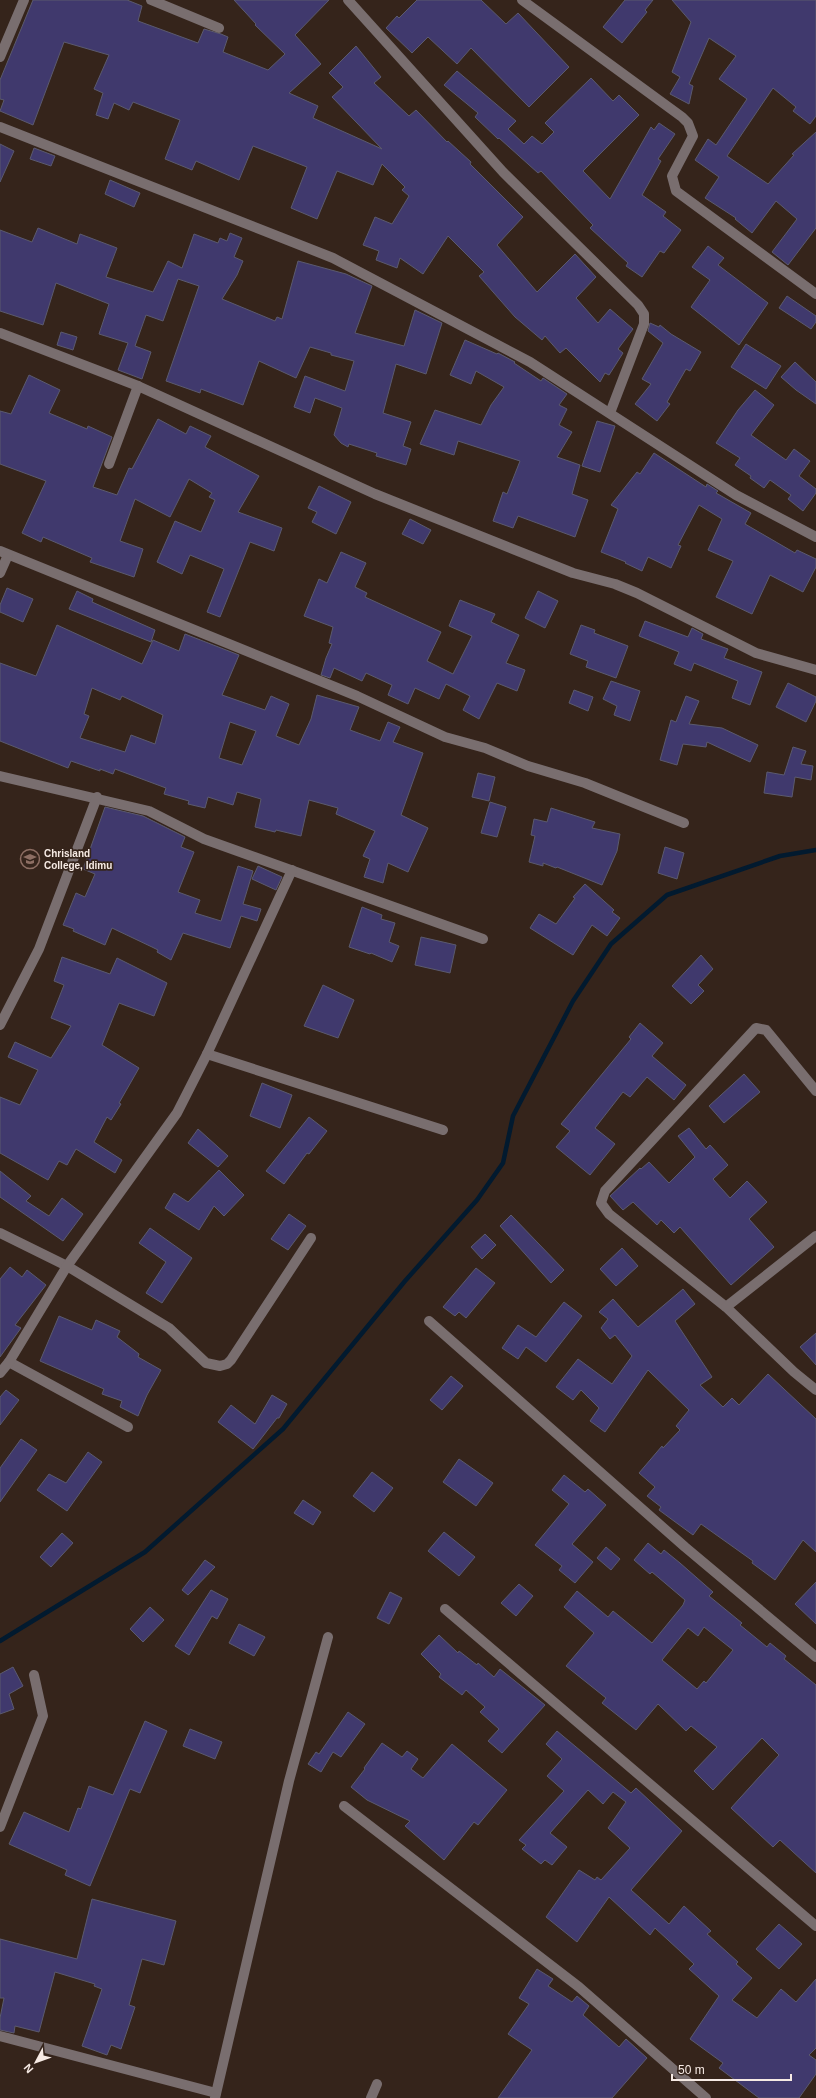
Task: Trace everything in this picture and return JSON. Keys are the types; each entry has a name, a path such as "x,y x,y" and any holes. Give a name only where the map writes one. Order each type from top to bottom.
{"street":[{"path":"0,57 24,0"},
{"path":"151,0 219,28"},
{"path":"348,0 503,172 638,305 644,314 644,324 610,413"},
{"path":"522,0 685,120 693,136 672,176 676,191 816,294"},
{"path":"0,127 333,258 530,362 736,496 816,537"},
{"path":"0,333 138,386 375,494 573,573 614,584 637,593 756,653 816,670"},
{"path":"109,464 138,386"},
{"path":"0,573 4,553 357,696 445,737 485,748 528,766 585,783 684,823"},
{"path":"0,776 149,811 204,839 483,939"},
{"path":"0,1025 39,949 97,798"},
{"path":"0,1373 9,1362 67,1266 177,1113 208,1054 292,870"},
{"path":"816,1090 766,1030 756,1028 605,1191 601,1203 609,1214 726,1307 794,1372 816,1390"},
{"path":"208,1054 443,1130"},
{"path":"0,1233 67,1266 169,1328 206,1363 220,1366 227,1364 231,1360 311,1238"},
{"path":"726,1307 816,1236"},
{"path":"429,1321 685,1547 816,1658"},
{"path":"9,1362 128,1427"},
{"path":"445,1609 816,1926"},
{"path":"0,2036 216,2096 289,1781 328,1637"},
{"path":"0,1827 43,1716 34,1675"},
{"path":"344,1806 579,1987 706,2098"},
{"path":"371,2098 377,2084"}],"building":[{"path":"33,0 127,0 142,6 138,21 198,43 204,29 221,34 228,37 223,52 268,70 285,54 255,25 256,24 234,0 329,0 295,35 321,64 289,93 318,106 313,118 382,149 332,97 343,87 329,73 356,46 381,77 374,83 409,116 416,110 447,142 448,141 471,162 470,164 523,217 497,245 537,292 575,254 596,277 576,298 598,323 610,309 633,329 618,349 623,353 609,375 605,373 600,382 566,348 560,353 545,336 542,340 515,317 479,276 484,272 448,236 423,274 400,258 397,268 376,260 379,251 363,245 375,217 392,224 409,196 402,190 405,187 382,164 373,185 337,171 317,219 291,208 307,167 253,146 239,180 196,161 192,170 165,159 180,120 133,102 129,110 114,103 108,119 96,115 103,93 94,89 109,55 64,42 33,125 0,111 4,100 0,99 0,80"},
{"path":"417,0 481,0 506,24 518,13 569,67 529,107 471,48 457,64 428,37 412,53 386,28 397,16 399,18"},
{"path":"625,0 653,0 645,10 647,12 622,43 603,27"},
{"path":"672,0 816,0 816,116 810,124 793,111 796,107 773,88 727,156 768,184 794,155 792,154 816,132 816,228 788,265 772,252 797,219 776,201 752,233 735,219 736,218 705,198 719,177 695,160 708,139 716,145 747,99 719,79 736,56 709,38 689,84 693,86 689,104 670,94 680,77 672,72 691,22"},
{"path":"457,71 516,121 508,129 524,144 532,136 542,144 554,132 545,123 591,78 613,101 619,95 639,115 583,171 610,199 651,127 654,130 659,123 675,134 658,159 661,161 642,195 666,212 663,216 681,230 664,253 660,251 642,277 626,266 628,263 590,228 593,225 541,171 538,173 499,138 498,139 475,117 478,113 444,85"},
{"path":"0,144 14,151 0,182"},
{"path":"34,148 55,156 51,166 30,159"},
{"path":"110,180 140,193 134,207 105,194"},
{"path":"38,228 77,244 80,234 117,248 106,277 153,292 168,261 182,268 194,234 218,243 220,238 227,241 230,233 242,238 234,257 243,261 237,275 222,299 275,321 277,317 282,319 298,261 346,274 372,286 355,333 404,346 415,310 442,323 426,374 396,364 383,413 411,422 403,446 411,449 406,465 376,456 377,453 349,444 348,447 341,443 334,435 342,408 315,398 310,413 294,407 305,376 345,391 354,361 331,355 331,353 310,347 296,378 259,361 243,405 201,389 200,393 166,381 199,286 178,279 163,321 146,315 135,346 151,352 142,379 118,370 128,343 99,334 109,304 56,283 43,325 0,311 0,230 32,242"},
{"path":"708,246 724,258 718,265 768,303 739,345 691,307 710,280 692,267"},
{"path":"787,296 816,316 816,322 811,329 779,308"},
{"path":"650,323 659,327 660,325 671,334 701,352 690,371 686,369 667,402 670,404 657,421 635,404 651,384 642,379 663,343 648,331"},
{"path":"61,332 77,337 73,350 57,345"},
{"path":"465,340 497,354 498,353 515,362 514,363 541,381 543,378 567,394 559,405 567,409 559,425 572,432 557,457 580,465 572,494 588,500 575,537 518,516 513,528 493,521 503,492 507,494 520,461 458,441 454,455 420,444 435,410 481,425 491,405 504,387 476,371 471,384 450,375"},
{"path":"746,344 781,366 766,389 731,367"},
{"path":"795,362 816,382 816,404 781,377"},
{"path":"29,375 60,390 49,413 87,429 88,426 112,437 93,487 117,495 129,468 132,469 158,419 186,434 190,426 211,436 205,447 259,476 238,512 282,528 274,551 250,542 220,617 207,612 224,569 190,555 182,574 157,562 175,521 201,532 215,500 209,497 212,493 189,479 170,517 135,499 120,541 143,549 134,577 90,562 92,558 43,537 41,542 22,533 46,481 0,464 0,411 11,414"},
{"path":"755,390 774,405 751,435 786,460 794,449 810,461 799,476 816,489 816,493 803,511 788,499 791,495 770,480 764,488 750,478 751,476 735,465 740,458 716,443 738,410"},
{"path":"597,421 615,426 600,472 582,466"},
{"path":"654,453 706,487 707,484 718,491 716,493 751,513 745,524 795,553 797,550 816,559 816,567 803,592 770,575 752,614 716,597 733,561 708,550 722,519 699,505 678,545 681,546 671,568 648,557 642,571 625,563 626,562 601,552 618,509 611,505 637,472 640,474"},
{"path":"319,486 351,502 336,534 312,522 317,512 308,508"},
{"path":"410,519 431,530 423,544 402,534"},
{"path":"341,552 366,563 355,587 367,593 365,597 441,632 427,661 453,674 472,636 449,626 460,600 495,614 491,622 519,635 506,663 525,670 517,691 497,683 479,719 463,710 470,696 446,684 439,699 415,688 408,704 388,695 392,685 366,673 362,681 334,668 330,678 321,675 332,644 329,643 333,627 304,616 319,579 327,583"},
{"path":"7,588 33,599 23,622 0,612 0,605"},
{"path":"77,591 93,599 92,602 155,630 151,642 69,609"},
{"path":"538,591 558,601 545,628 525,618"},
{"path":"645,621 688,637 692,628 703,634 701,639 728,649 724,658 762,672 750,705 732,698 738,681 694,663 691,671 674,664 679,652 639,636"},
{"path":"57,625 142,664 153,640 179,651 185,634 239,655 222,695 265,710 271,696 289,704 276,736 299,745 311,719 317,695 359,707 350,730 380,741 388,722 400,727 393,742 423,753 401,815 428,828 408,872 388,863 383,883 364,877 370,859 363,856 375,831 336,814 338,808 309,800 301,836 276,830 275,832 255,827 261,799 237,792 233,805 208,797 205,808 188,804 189,801 164,794 166,788 115,769 113,774 71,761 68,768 0,741 0,663 36,676","holes":["92,688 120,700 122,696 163,715 155,744 131,735 125,752 80,738 89,716 84,714","230,722 256,731 242,765 219,758"]},
{"path":"581,625 595,630 594,633 628,646 616,678 586,667 588,661 570,654"},
{"path":"611,681 640,691 630,721 614,715 617,706 603,699"},
{"path":"788,683 816,697 816,701 806,722 776,707"},
{"path":"574,690 593,697 588,711 569,703"},
{"path":"686,696 699,701 689,724 722,728 758,745 750,762 707,742 706,747 683,744 677,765 660,760 671,720 676,722"},
{"path":"793,747 806,751 801,764 813,766 811,780 795,777 792,797 764,793 767,772 784,775"},
{"path":"478,773 495,777 489,801 472,797"},
{"path":"490,802 506,807 497,837 481,833"},
{"path":"105,807 143,816 185,837 181,847 194,852 178,892 200,900 195,913 221,921 238,866 253,871 243,904 261,909 257,921 241,916 230,948 183,933 171,960 157,952 158,950 112,928 105,945 63,925 76,893 85,897 95,874 83,869"},
{"path":"551,808 595,822 592,828 620,834 617,851 602,885 557,867 556,868 543,863 543,866 529,862 535,836 531,835 534,819 547,822"},
{"path":"665,847 684,853 677,879 658,873"},
{"path":"258,866 282,877 276,890 252,879"},
{"path":"585,884 614,910 612,912 620,918 607,936 592,925 573,955 530,928 539,914 556,924 575,898 573,897"},
{"path":"362,907 382,915 381,919 395,923 389,942 399,946 392,962 371,953 370,954 349,947"},
{"path":"421,937 456,945 450,973 415,965"},
{"path":"701,955 713,969 698,985 704,991 691,1004 672,986"},
{"path":"62,957 110,974 117,958 167,983 154,1016 119,1003 102,1045 139,1068 119,1103 121,1104 111,1120 107,1117 94,1142 122,1160 115,1173 76,1149 67,1165 59,1161 48,1180 0,1153 0,1097 20,1105 38,1070 8,1057 15,1042 51,1058 71,1026 51,1018 64,985 54,981"},
{"path":"323,985 354,1000 338,1038 304,1026"},
{"path":"640,1023 663,1043 652,1056 686,1085 674,1100 647,1077 630,1097 623,1092 595,1128 615,1144 590,1175 556,1147 570,1131 561,1124 631,1039 629,1037"},
{"path":"744,1074 760,1092 724,1123 709,1106"},
{"path":"262,1083 292,1095 280,1128 250,1116"},
{"path":"309,1117 327,1131 309,1154 307,1153 284,1184 266,1171"},
{"path":"689,1128 706,1149 710,1145 728,1165 713,1179 730,1198 747,1181 767,1202 749,1219 774,1247 731,1285 680,1227 674,1233 661,1220 657,1225 633,1202 623,1210 610,1196 640,1168 641,1169 649,1162 669,1183 695,1157 678,1136"},
{"path":"198,1129 228,1156 218,1167 188,1143"},
{"path":"219,1170 244,1195 224,1216 214,1206 199,1230 165,1208 174,1193 188,1202"},
{"path":"0,1171 31,1196 26,1201 49,1216 62,1198 83,1214 63,1241 0,1197"},
{"path":"289,1214 306,1226 288,1250 271,1239"},
{"path":"511,1215 564,1270 551,1283 500,1226"},
{"path":"150,1228 192,1258 162,1303 146,1293 166,1262 139,1243"},
{"path":"485,1234 496,1245 482,1259 471,1247"},
{"path":"622,1248 638,1266 616,1286 600,1269"},
{"path":"10,1267 22,1277 27,1270 46,1285 15,1325 21,1328 0,1357 0,1279"},
{"path":"476,1268 495,1283 466,1318 459,1312 455,1316 443,1307"},
{"path":"683,1289 695,1304 675,1321 712,1377 700,1385 723,1407 732,1398 739,1405 768,1374 816,1419 816,1552 803,1540 775,1580 752,1563 753,1561 701,1524 693,1535 659,1510 661,1507 647,1496 655,1487 639,1473 662,1446 663,1448 680,1430 676,1426 689,1410 648,1370 605,1432 590,1421 599,1408 581,1390 573,1400 556,1387 578,1359 612,1384 632,1356 615,1335 610,1339 601,1328 608,1319 599,1312 613,1299 638,1327"},
{"path":"564,1302 582,1316 546,1362 526,1347 518,1359 502,1348 518,1325 536,1337"},
{"path":"59,1316 92,1330 96,1320 120,1331 117,1337 139,1354 138,1357 161,1370 147,1395 138,1416 120,1407 122,1401 102,1394 104,1389 40,1361"},
{"path":"816,1333 816,1365 800,1347"},
{"path":"451,1376 463,1386 442,1410 430,1400"},
{"path":"6,1390 19,1400 0,1425 0,1397"},
{"path":"272,1395 287,1404 279,1418 277,1418 253,1449 218,1422 231,1405 255,1424"},
{"path":"21,1439 37,1450 0,1502 0,1468"},
{"path":"88,1452 102,1462 67,1511 37,1490 49,1474 66,1483"},
{"path":"459,1459 493,1483 476,1506 443,1482"},
{"path":"372,1472 393,1488 374,1512 353,1496"},
{"path":"564,1475 585,1492 588,1489 606,1505 572,1544 593,1562 575,1583 559,1570 562,1566 535,1545 569,1504 552,1490"},
{"path":"303,1500 321,1512 313,1525 294,1513"},
{"path":"444,1532 475,1557 459,1576 428,1551"},
{"path":"62,1533 73,1543 51,1567 40,1557"},
{"path":"648,1543 661,1554 664,1550 713,1592 709,1596 742,1623 740,1625 767,1647 770,1643 786,1656 784,1659 816,1685 816,1873 780,1840 773,1847 731,1808 779,1755 762,1738 713,1790 694,1771 717,1747 691,1726 686,1731 658,1704 636,1730 602,1703 606,1698 566,1666 594,1633 564,1607 577,1591 608,1617 613,1611 652,1643 683,1605 685,1600 652,1572 650,1574 634,1560","holes":["704,1627 733,1650 706,1683 704,1681 697,1689 662,1660 688,1628 698,1636"]},
{"path":"606,1547 620,1559 611,1570 597,1558"},
{"path":"205,1560 215,1567 188,1595 182,1590"},
{"path":"816,1582 816,1624 795,1604"},
{"path":"519,1584 533,1596 516,1616 501,1603"},
{"path":"211,1590 228,1599 217,1619 212,1616 189,1655 175,1646"},
{"path":"390,1592 402,1598 389,1624 377,1618"},
{"path":"150,1607 164,1620 143,1642 130,1629"},
{"path":"239,1624 265,1637 254,1656 229,1643"},
{"path":"439,1635 458,1653 459,1651 477,1665 478,1663 494,1677 500,1669 545,1705 502,1753 488,1741 499,1729 480,1712 485,1707 466,1690 462,1695 439,1677 441,1674 421,1654"},
{"path":"13,1667 23,1686 9,1694 14,1709 0,1714 0,1674"},
{"path":"348,1712 365,1724 341,1757 333,1752 321,1772 308,1764 316,1752 319,1754"},
{"path":"145,1721 167,1731 140,1793 130,1789 90,1886 65,1875 67,1870 9,1844 24,1812 69,1832 78,1808 81,1809 89,1786 113,1795"},
{"path":"190,1729 222,1742 215,1759 183,1746"},
{"path":"557,1731 631,1793 636,1788 682,1831 631,1890 669,1924 684,1906 711,1931 707,1934 738,1962 736,1964 752,1978 732,2000 757,2018 781,1989 796,2002 816,1979 816,2048 809,2055 816,2060 816,2074 799,2098 759,2098 719,2068 723,2063 690,2039 719,1996 689,1969 694,1964 655,1928 650,1935 609,1897 577,1942 546,1917 579,1870 595,1880 597,1877 601,1880 630,1848 608,1828 626,1802 613,1792 603,1804 588,1790 550,1833 567,1847 552,1865 545,1860 541,1864 522,1849 526,1845 519,1840 564,1791 547,1776 562,1759 546,1744"},
{"path":"382,1743 402,1757 407,1751 418,1759 411,1769 423,1778 452,1744 507,1790 478,1825 474,1822 444,1860 405,1826 410,1821 367,1800 351,1787"},
{"path":"92,1899 176,1921 164,1965 142,1959 129,2005 135,2007 121,2049 111,2045 107,2055 82,2046 102,1989 94,1986 95,1984 55,1972 39,2032 15,2026 14,2033 0,2030 0,2018 4,1998 0,1998 0,1939 77,1959"},
{"path":"779,1924 802,1944 779,1969 756,1949"},
{"path":"537,1969 553,1979 548,1986 572,2002 577,1996 589,2006 583,2015 619,2047 626,2039 647,2058 612,2098 498,2098 532,2050 508,2034 529,2004 519,1998"}],"waterway":[{"path":"0,1641 145,1552 283,1429 405,1281 477,1200 503,1163 513,1116 573,1001 611,944 667,895 780,856 816,850"}],"place":[{"name":"Chrisland College, Idimu","path":"30,859"}]}
